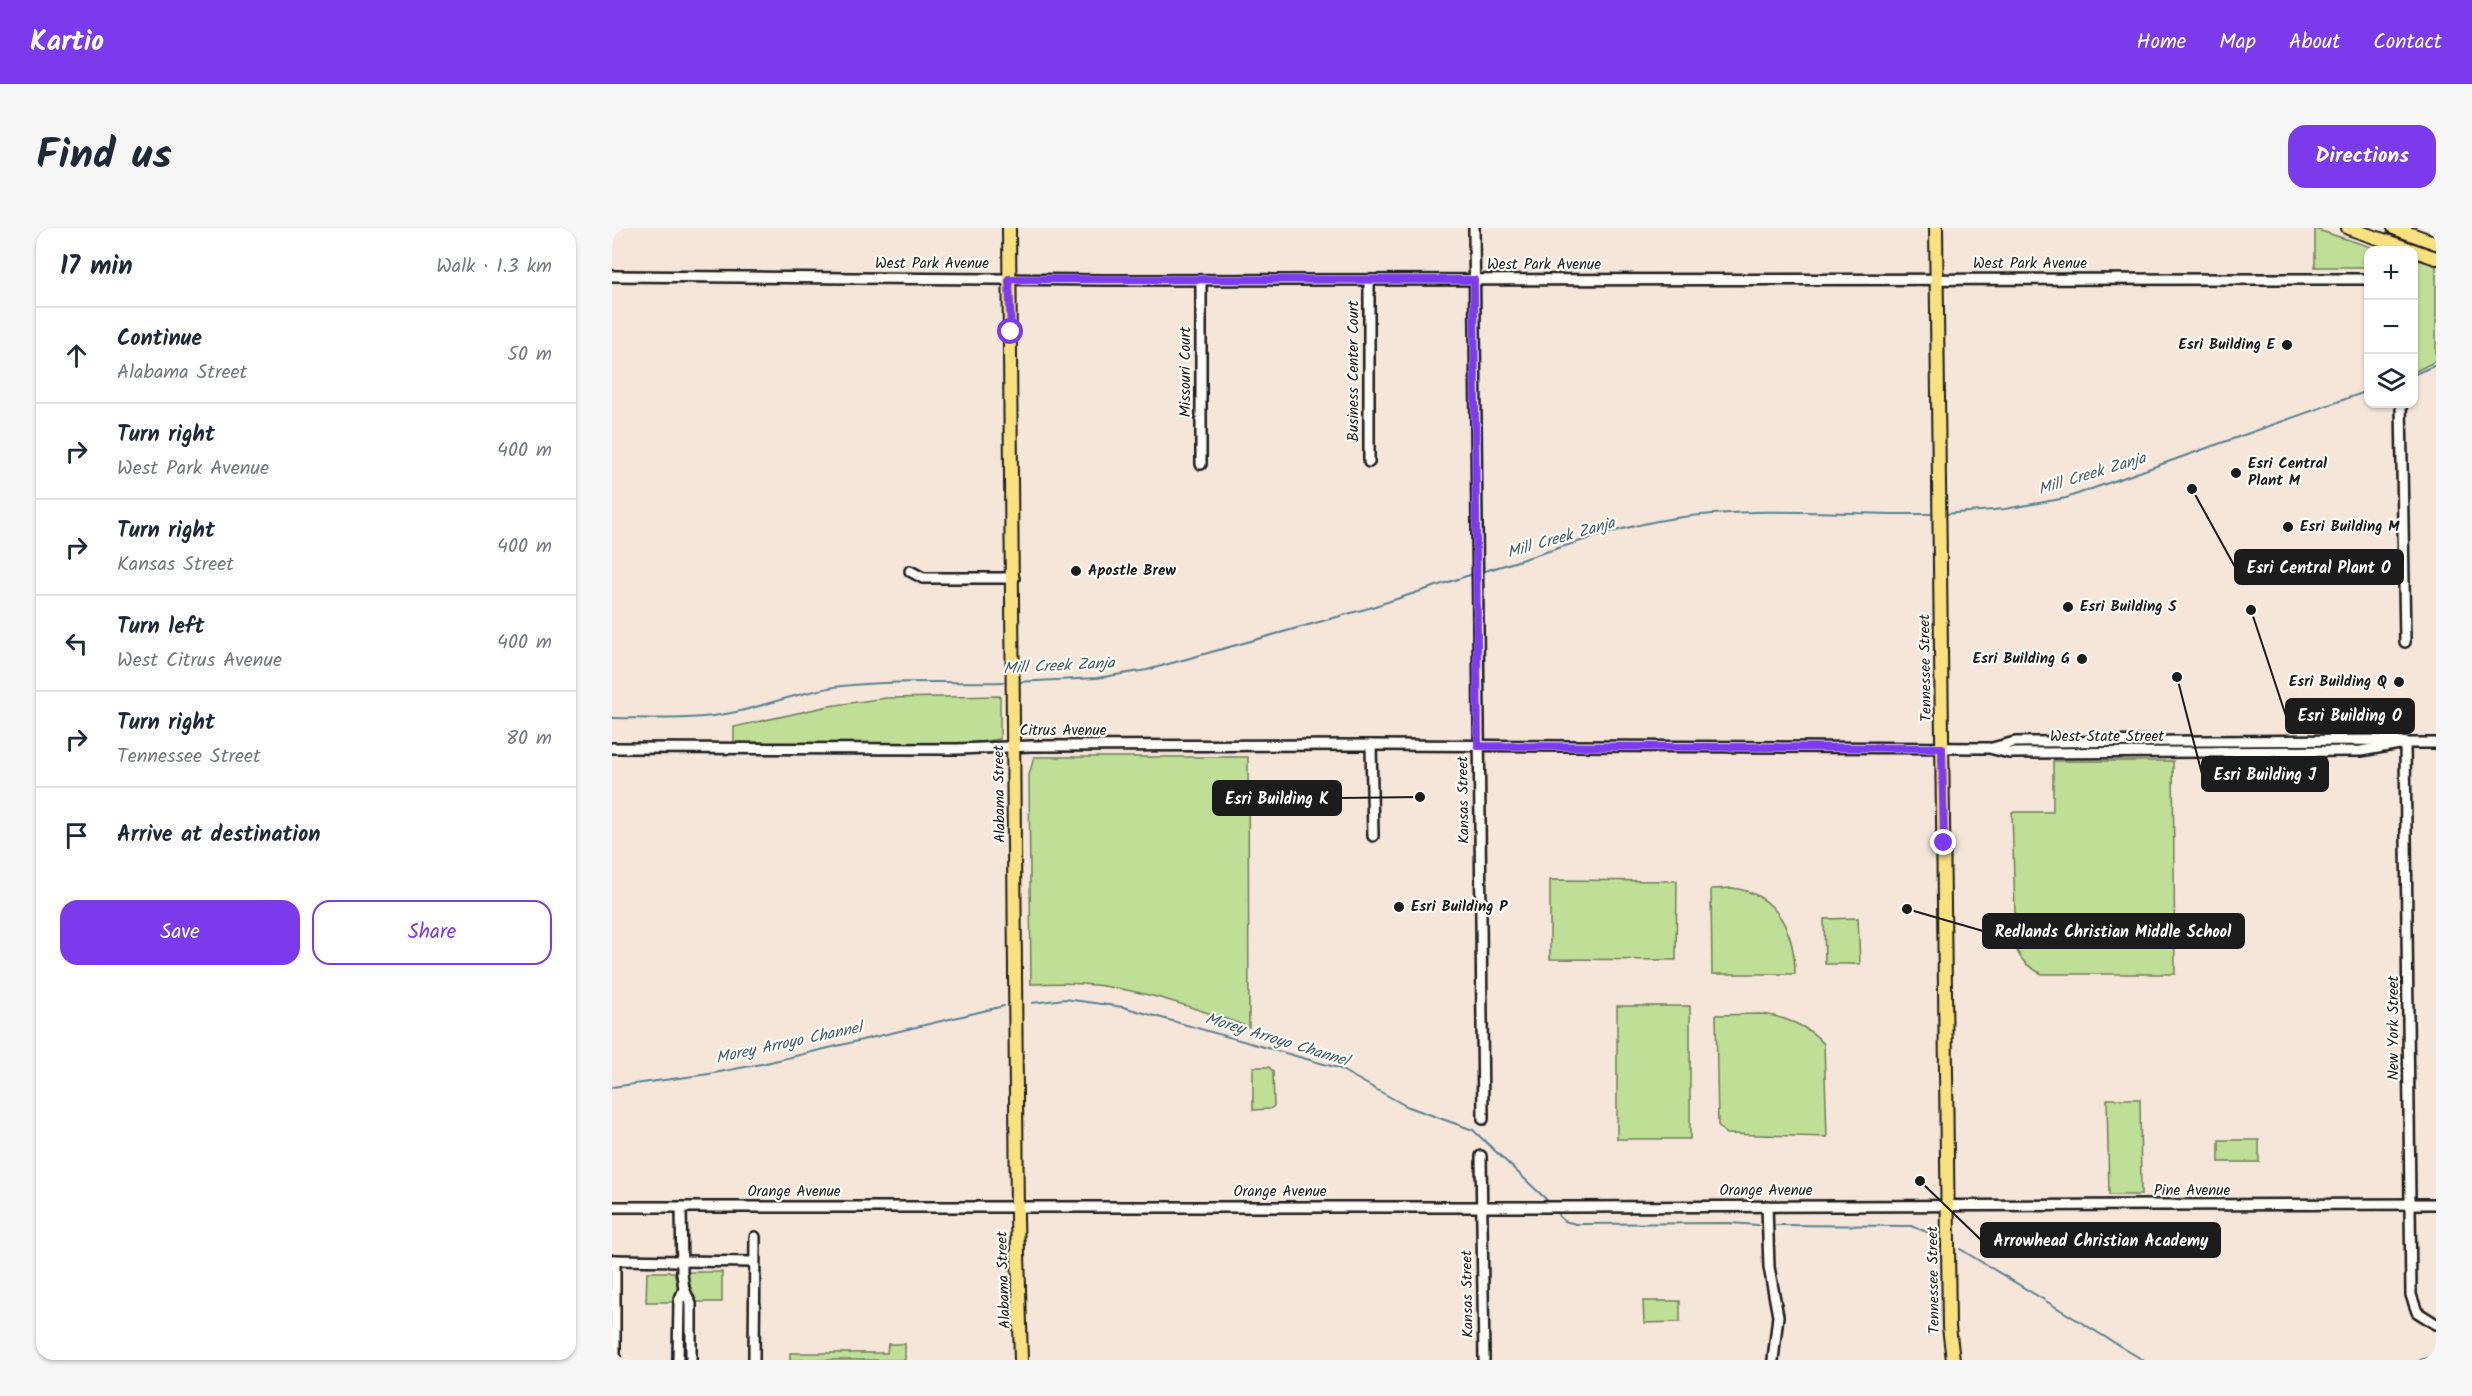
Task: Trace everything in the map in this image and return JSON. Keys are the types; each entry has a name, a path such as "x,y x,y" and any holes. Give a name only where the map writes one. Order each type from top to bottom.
{"main road":[{"name":"Alabama Street","path":"1009,228 1021,1360"},
{"name":"Tennessee Street","path":"1936,228 1948,1327 1953,1360"},
{"path":"2348,228 2397,246"},
{"path":"2400,230 2436,243"},
{"path":"2418,253 2436,258"}],"street":[{"name":"Kansas Street","path":"1474,228 1483,1119"},
{"path":"2400,230 2402,246"},
{"name":"West Park Avenue","path":"612,276 1369,281 1936,278 2364,279"},
{"name":"Missouri Court","path":"1201,280 1201,464"},
{"name":"Business Center Court","path":"1369,281 1369,462"},
{"path":"2401,408 2405,642"},
{"path":"910,570 923,578 1014,578"},
{"name":"West State Street","path":"1478,746 1989,748 2014,742 2395,740 2405,743 2436,743"},
{"name":"New York Street","path":"2405,743 2411,1295 2417,1312 2436,1324"},
{"path":"1371,745 1373,836"},
{"name":"Citrus Avenue","path":"612,748 1478,746"},
{"name":"Kansas Street","path":"1481,1156 1484,1360"},
{"name":"Pine Avenue","path":"1947,1205 2409,1206 2436,1203"},
{"name":"Orange Avenue","path":"612,1207 1947,1205"},
{"path":"1767,1206 1769,1267 1778,1316 1773,1360"},
{"path":"681,1207 684,1289 691,1304 691,1360"},
{"path":"754,1360 755,1237"},
{"path":"615,1360 614,1260 754,1262"},
{"path":"678,1360 679,1301 684,1289"}],"green space":[{"path":"2315,229 2368,246 2364,246 2364,267 2315,267"},
{"path":"2418,259 2436,265 2436,361 2418,370"},
{"path":"1000,696 1000,739 958,745 734,744 734,727 829,706 886,698"},
{"path":"1034,757 1248,757 1249,1027 1167,1000 1124,989 1076,983 1031,984 1029,775"},
{"path":"2053,761 2173,761 2175,974 2042,974 2020,957 2016,948 2012,812 2053,812"},
{"path":"1550,880 1677,881 1676,960 1550,959"},
{"path":"1733,888 1762,898 1781,918 1792,945 1795,974 1712,974 1711,889"},
{"path":"1858,918 1860,964 1825,964 1824,919"},
{"path":"1617,1006 1690,1006 1690,1139 1617,1139"},
{"path":"1760,1014 1795,1023 1811,1032 1824,1044 1827,1137 1726,1134 1718,1125 1716,1015"},
{"path":"1253,1067 1269,1067 1273,1071 1274,1106 1270,1109 1253,1110"},
{"path":"2107,1099 2140,1099 2141,1195 2109,1195"},
{"path":"2219,1140 2259,1140 2259,1162 2219,1162"},
{"path":"647,1272 674,1272 679,1289 674,1302 646,1302"},
{"path":"686,1272 722,1272 722,1302 695,1302"},
{"path":"1643,1301 1680,1301 1680,1322 1644,1323"},
{"path":"888,1344 905,1344 905,1360 790,1360 790,1353 887,1353"}],"waterway":[{"name":"Mill Creek Zanja","path":"2418,373 2436,365"},
{"name":"Mill Creek Zanja","path":"1944,514 2005,509 2066,498 2364,392"},
{"name":"Mill Creek Zanja","path":"1481,572 1626,528 1675,518 1740,512 1936,514"},
{"name":"Mill Creek Zanja","path":"1016,682 1097,678 1147,670 1369,608 1476,573"},
{"name":"Mill Creek Zanja","path":"612,718 721,715 815,691 863,684 1007,682"},
{"name":"Morey Arroyo Channel","path":"1032,1003 1065,999 1123,1007 1338,1068 1406,1106 1473,1130 1549,1202"},
{"name":"Morey Arroyo Channel","path":"612,1087 709,1074 766,1063 1004,1006"},
{"name":"Morey Arroyo Channel","path":"1558,1215 1564,1221 1576,1224 1730,1223 1758,1225"},
{"name":"Morey Arroyo Channel","path":"1776,1225 1911,1226 1930,1233"},
{"name":"Morey Arroyo Channel","path":"1960,1249 2143,1360"},
{"name":"Morey Arroyo Channel","path":"2420,1360 2436,1356"}],"place":[{"name":"Esri Building E","path":"2287,345"},
{"name":"Esri Central Plant M","path":"2236,473"},
{"name":"Esri Central Plant O","path":"2192,489"},
{"name":"Esri Building M","path":"2288,527"},
{"name":"Apostle Brew","path":"1076,571"},
{"name":"Esri Building S","path":"2068,607"},
{"name":"Esri Building O","path":"2251,610"},
{"name":"Esri Building G","path":"2082,659"},
{"name":"Esri Building J","path":"2177,677"},
{"name":"Esri Building Q","path":"2399,682"},
{"name":"Esri Building K","path":"1420,797"},
{"name":"Esri Building P","path":"1399,907"},
{"name":"Redlands Christian Middle School","path":"1907,909"},
{"name":"Arrowhead Christian Academy","path":"1920,1181"}],"route":[{"path":"1011,332 1009,279 1474,280 1478,746 1942,748 1944,843"}]}
